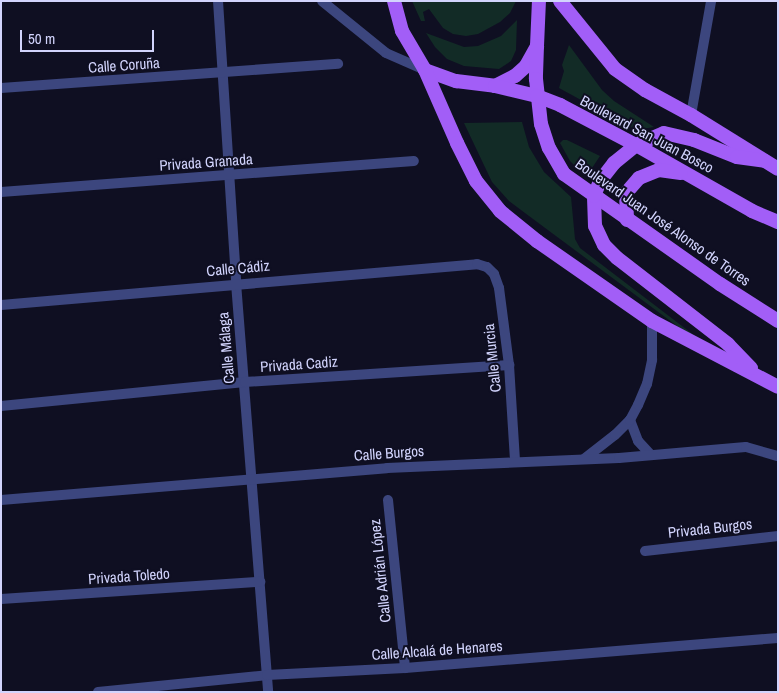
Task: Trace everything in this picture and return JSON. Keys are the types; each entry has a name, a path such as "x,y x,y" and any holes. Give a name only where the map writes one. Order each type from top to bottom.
{"main road":[{"path":"394,1 402,31 425,70 476,181 500,211 537,241 652,321 778,387"},
{"name":"Boulevard Juan José Alonso de Torres","path":"539,1 537,96 543,133 564,174 720,284 778,321"},
{"path":"560,1 615,69 645,90 691,115 778,169"},
{"path":"495,86 515,76 526,66 537,46"},
{"name":"Boulevard San Juan Bosco","path":"425,70 456,81 495,86 537,96 636,145 752,211 778,222"},
{"path":"760,378 728,344 617,258 604,245 595,226 594,196 607,171 636,145 664,133 694,140 737,157 764,161"},
{"path":"627,220 626,193 639,178 659,170 689,174"}],"street":[{"name":"Calle Málaga","path":"218,1 236,283 268,692"},
{"path":"322,1 386,53 425,70"},
{"path":"691,115 710,1"},
{"name":"Calle Coruña","path":"1,88 338,64"},
{"name":"Privada Granada","path":"1,192 414,161"},
{"name":"Calle Cádiz","path":"1,305 236,283 477,264"},
{"name":"Calle Murcia","path":"477,264 487,267 494,274 499,288 509,365 515,461"},
{"path":"584,459 615,435 630,420 647,384 652,360 652,321"},
{"name":"Privada Cadiz","path":"1,406 244,382 509,365"},
{"path":"630,420 638,441 651,454"},
{"name":"Calle Burgos","path":"1,500 387,468 584,459 746,447 778,456"},
{"name":"Calle Adrián López","path":"388,500 405,668"},
{"name":"Privada Burgos","path":"645,551 778,536"},
{"name":"Privada Toledo","path":"1,599 260,582"},
{"name":"Calle Alcalá de Henares","path":"98,692 266,675 405,668 778,638"}],"green space":[{"path":"412,1 516,1 510,13 500,22 478,34 466,36 453,34 443,28 429,9 423,12 425,21 421,21"},
{"path":"517,20 516,50 511,61 499,69 464,66 447,59 435,47 426,33 464,47 478,46 501,36"},
{"path":"569,45 602,90 614,101 654,127 636,130 559,88 564,71 562,65"},
{"path":"522,122 529,147 544,172 571,197 575,239 580,248 699,339 696,340 509,201 492,182 464,123"},
{"path":"563,140 567,140 600,156 588,174 579,170 570,161 560,143"}]}
